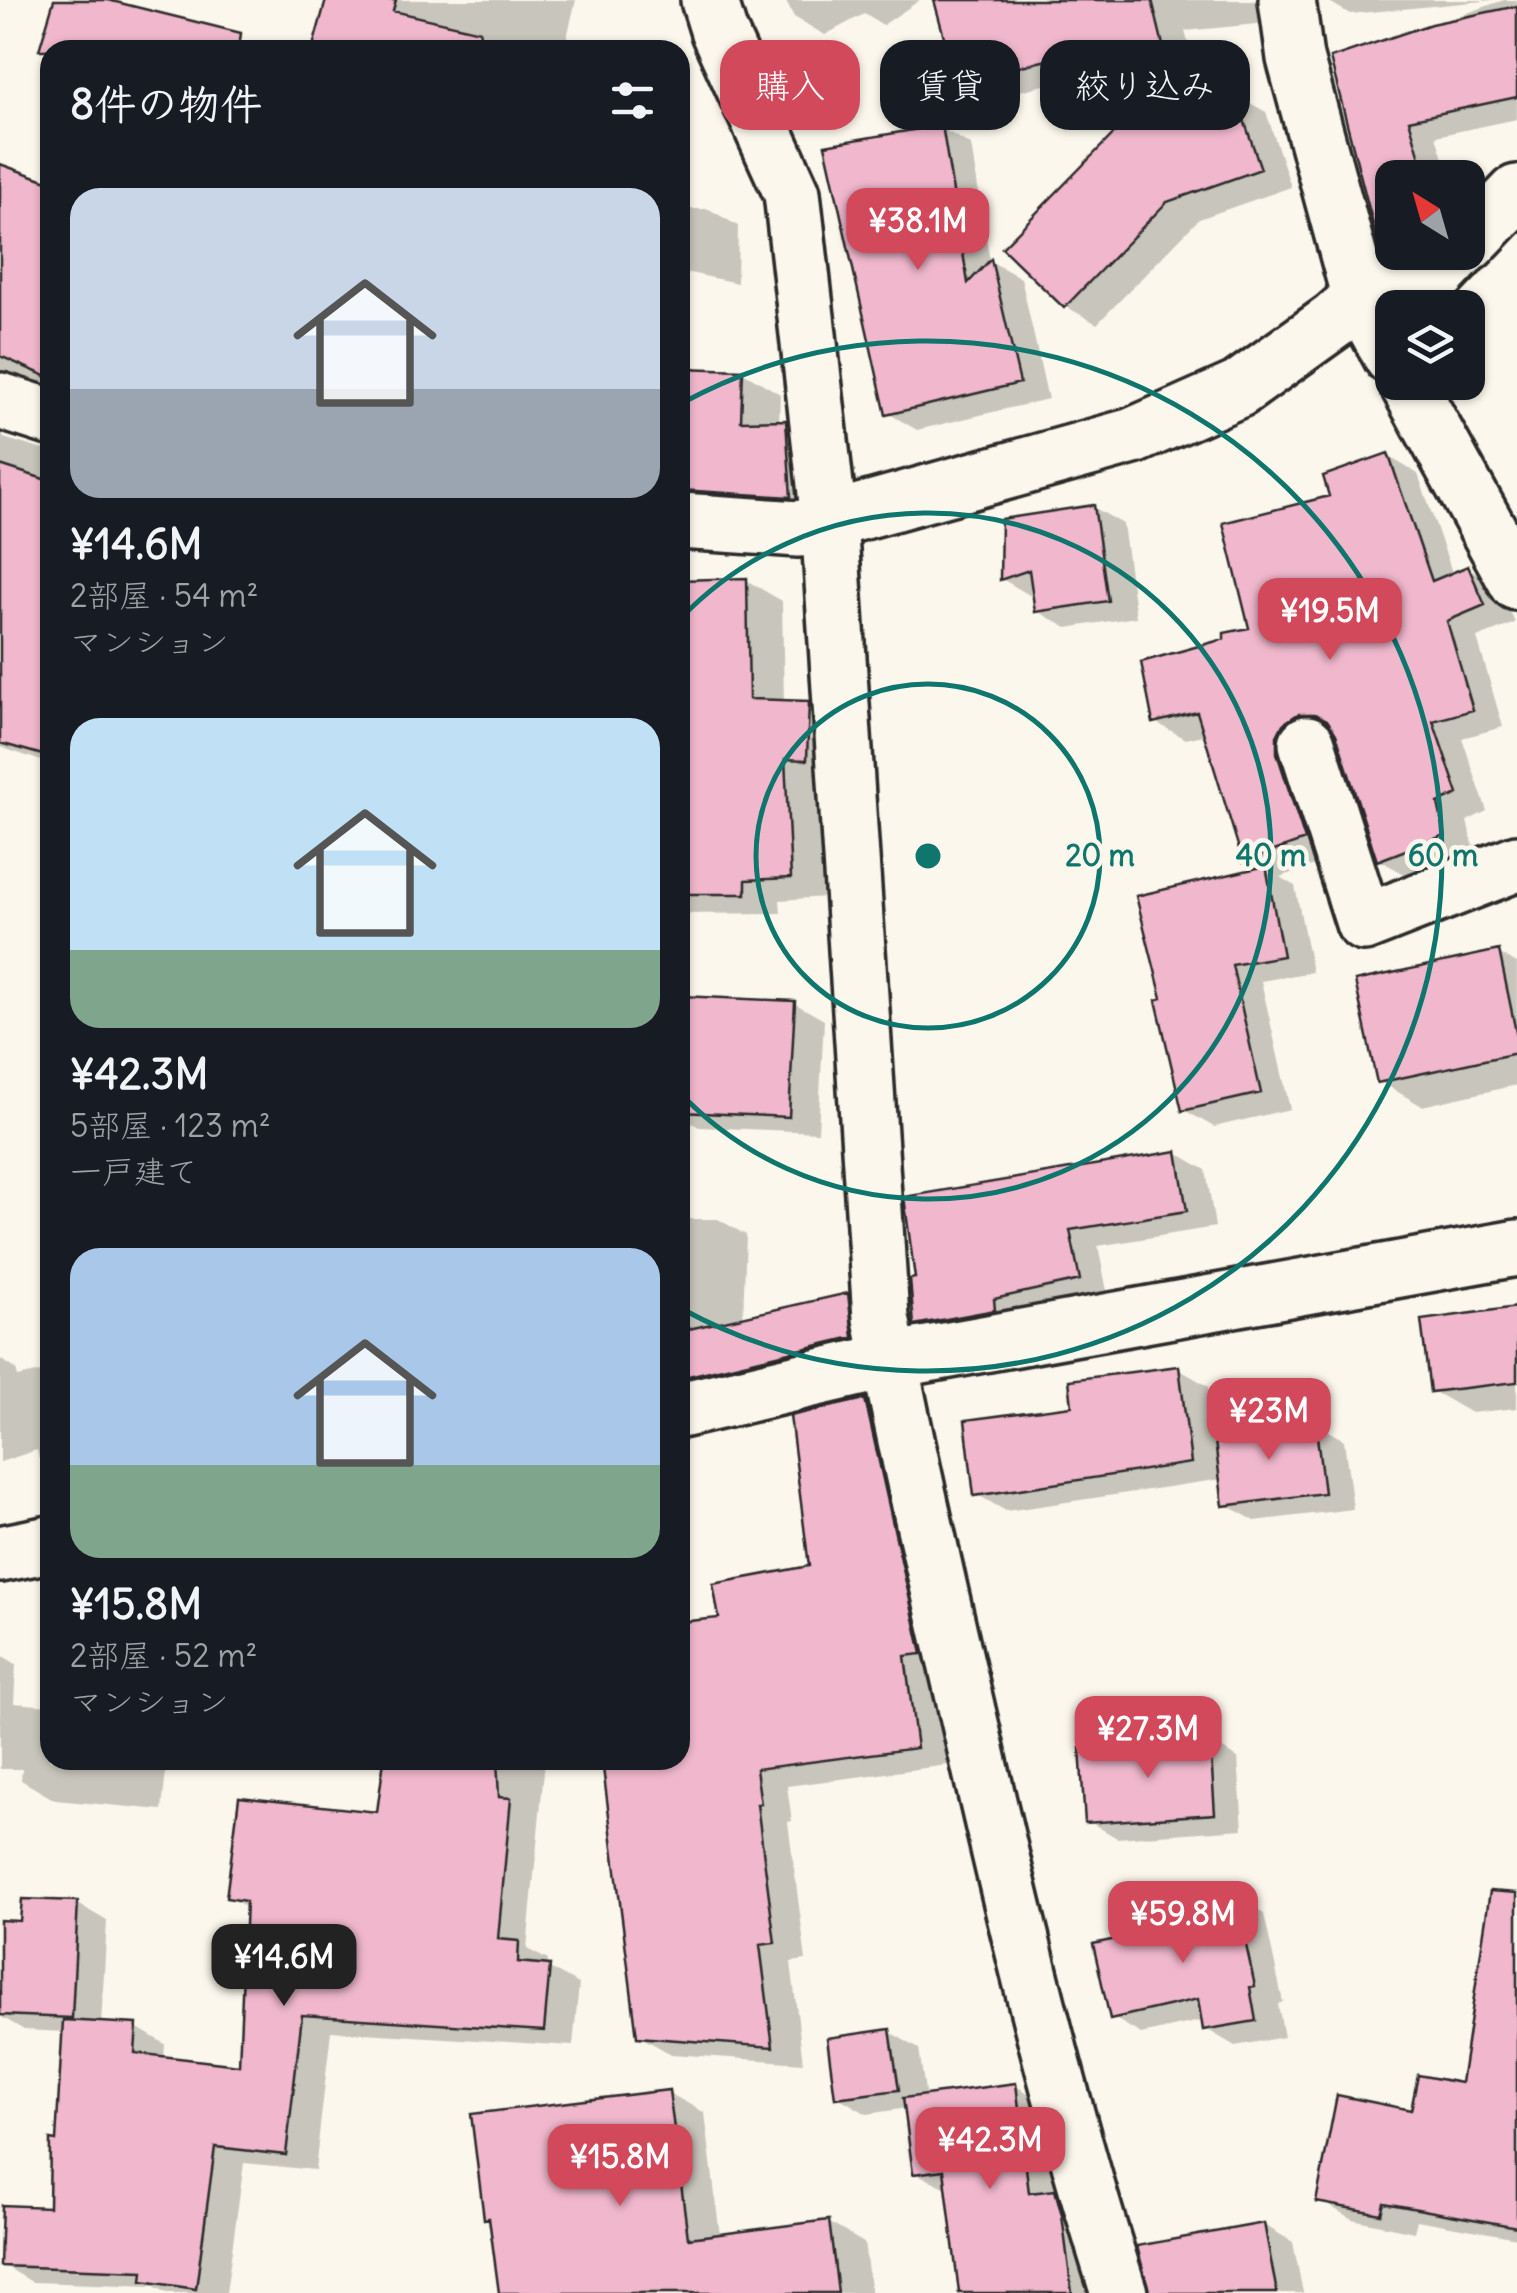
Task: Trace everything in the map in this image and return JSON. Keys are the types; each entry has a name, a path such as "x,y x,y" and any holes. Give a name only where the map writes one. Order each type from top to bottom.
{"street":[{"path":"709,0 719,32 792,193 829,520 881,1318 1012,1906 1093,2212 1119,2293"},
{"path":"1287,0 1295,58 1360,298 1375,326"},
{"path":"1485,226 1517,193"},
{"path":"690,522 799,529 1133,436 1239,390 1360,298 1442,270"},
{"path":"1416,400 1517,582"},
{"path":"0,401 40,414"},
{"path":"1307,744 1364,923 1517,863"},
{"path":"690,1408 889,1360 1517,1248"},
{"path":"0,1554 40,1546"}],"building":[{"path":"54,0 108,0 241,33 240,40 42,40"},
{"path":"326,0 396,0 393,11 480,31 479,40 315,40"},
{"path":"934,0 1152,0 1162,40 1040,40 1040,62 1020,66 1020,40 945,40"},
{"path":"1517,6 1517,97 1409,120 1421,160 1375,160 1375,232 1330,58 1431,24"},
{"path":"913,130 943,130 968,283 991,259 1020,383 886,415 825,145"},
{"path":"1117,130 1248,130 1261,169 1167,202 1064,308 1002,248"},
{"path":"0,164 40,178 40,374 0,356"},
{"path":"690,368 743,370 741,421 786,420 791,497 690,491"},
{"path":"1388,453 1432,581 1468,566 1485,605 1447,621 1473,710 1433,721 1458,794 1438,803 1445,835 1377,861 1336,734 1327,720 1315,714 1298,714 1283,724 1277,736 1277,753 1305,840 1243,862 1197,712 1153,723 1141,662 1249,628 1223,523 1329,496 1323,476"},
{"path":"0,465 40,478 40,754 0,743"},
{"path":"1094,505 1108,601 1035,612 1029,570 1000,580 1001,519"},
{"path":"747,578 749,699 809,701 807,760 785,759 791,878 746,880 746,894 690,894 690,580"},
{"path":"1266,866 1283,956 1232,965 1261,1093 1182,1111 1156,1000 1162,998 1136,896"},
{"path":"1499,950 1517,1053 1377,1083 1355,981"},
{"path":"690,996 795,1001 789,1117 690,1112"},
{"path":"1177,1151 1187,1211 1070,1230 1080,1280 994,1299 995,1310 914,1325 910,1279 915,1278 904,1197"},
{"path":"848,1293 853,1337 690,1376 690,1329"},
{"path":"1517,1307 1517,1382 1430,1392 1421,1320"},
{"path":"1179,1366 1191,1463 974,1496 965,1420 1072,1406 1069,1380"},
{"path":"865,1399 922,1654 905,1656 917,1748 756,1769 775,1943 760,1945 773,2047 637,2037 603,1770 690,1770 690,1621 719,1618 713,1584 809,1566 790,1416"},
{"path":"1315,1420 1324,1493 1223,1506 1214,1433"},
{"path":"1210,1739 1215,1814 1085,1823 1080,1748"},
{"path":"383,1770 498,1770 499,1797 511,1798 498,1939 519,1941 518,1962 550,1965 544,2031 302,2015 286,2155 215,2147 196,2289 142,2281 143,2271 0,2266 2,2205 49,2207 50,2140 56,2141 63,2020 137,2024 135,2053 239,2065 246,1901 226,1898 239,1797 377,1812"},
{"path":"1490,1891 1517,1893 1517,2227 1384,2203 1381,2214 1316,2202 1337,2095 1411,2110 1418,2075 1461,2083"},
{"path":"1235,1895 1255,1986 1250,1987 1256,2021 1203,2030 1198,1999 1110,2019 1093,1944 1157,1930 1153,1917"},
{"path":"22,1899 78,1901 72,2018 0,2015 0,1920 20,1921"},
{"path":"890,2029 899,2090 835,2098 827,2038"},
{"path":"1016,2083 1029,2193 1055,2190 1072,2293 959,2293 944,2170 913,2174 903,2098"},
{"path":"669,2090 688,2238 829,2220 838,2293 499,2293 489,2218 484,2219 471,2114"},
{"path":"1264,2223 1277,2293 1149,2293 1137,2246"}]}
